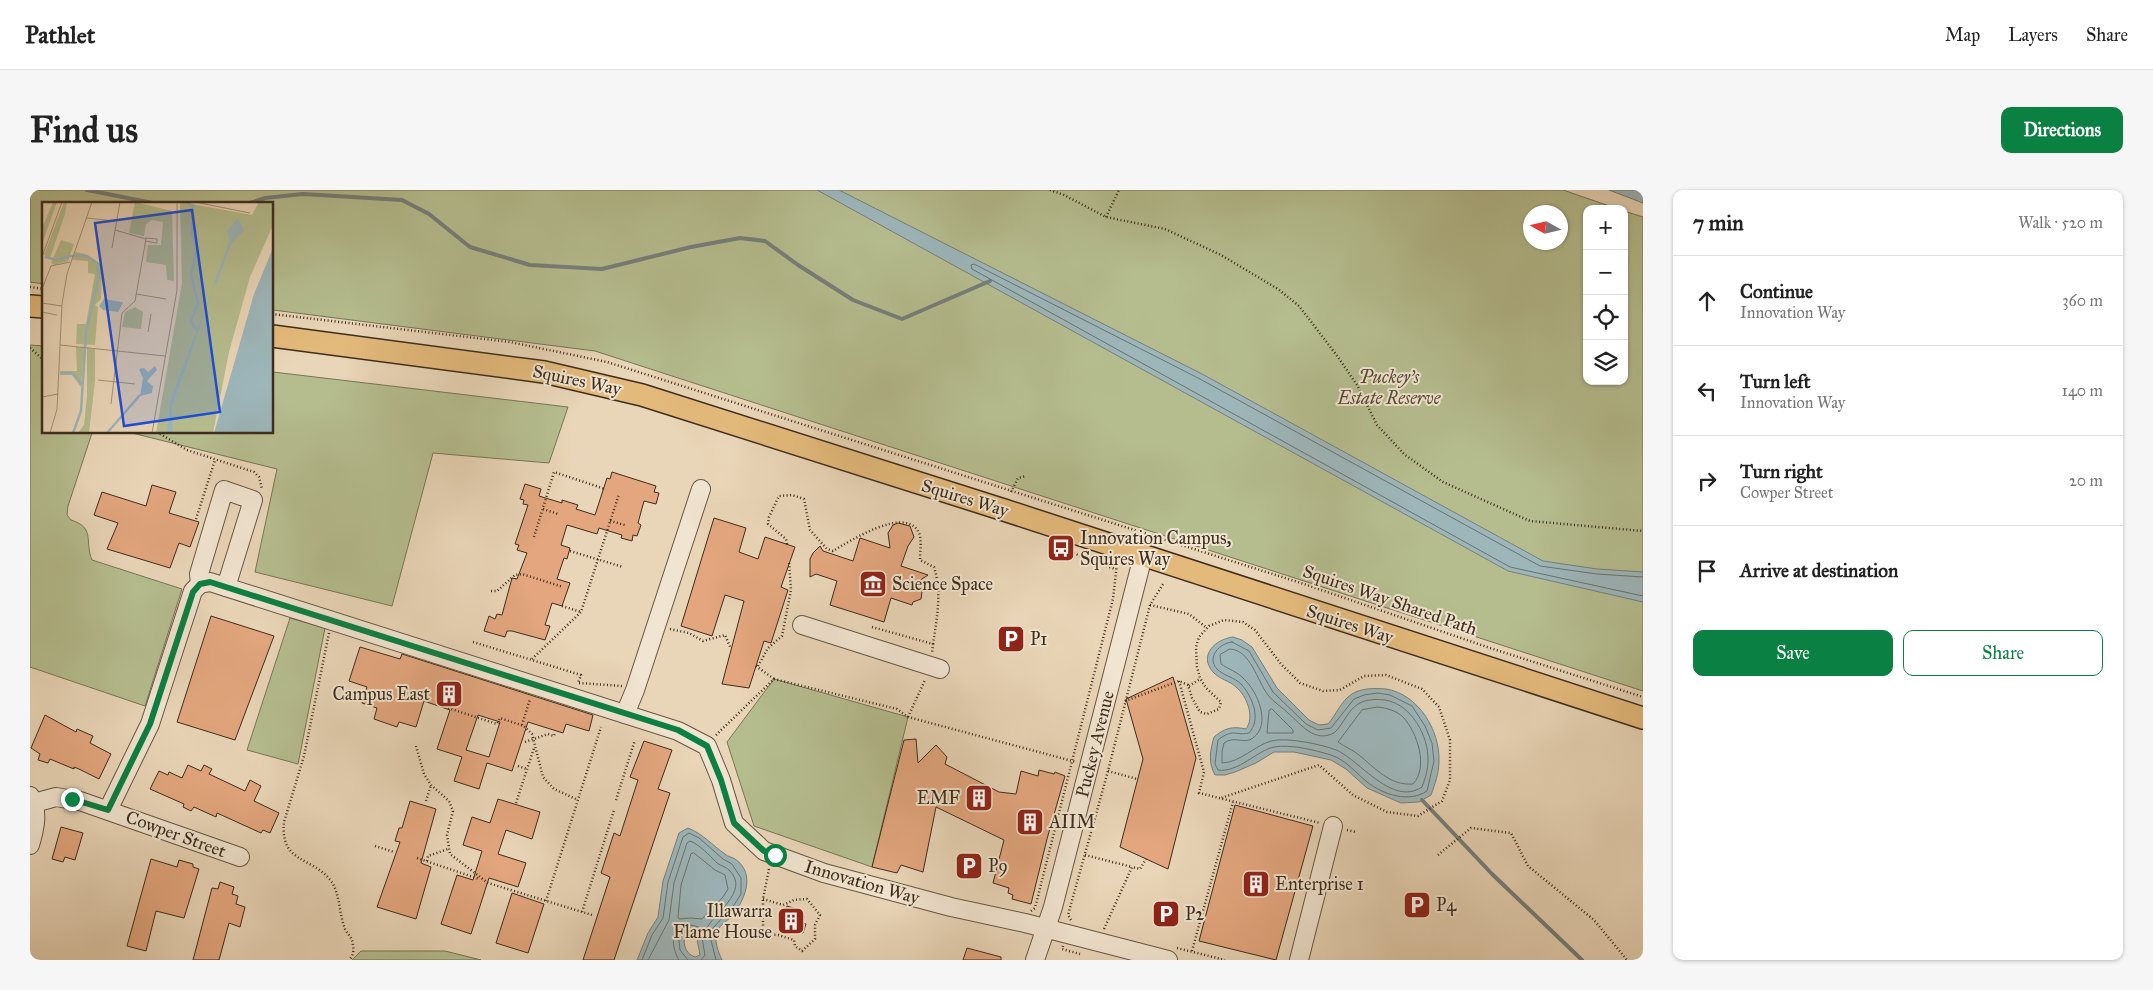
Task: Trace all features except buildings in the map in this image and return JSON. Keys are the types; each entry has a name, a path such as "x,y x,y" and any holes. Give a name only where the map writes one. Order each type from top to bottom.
{"main road":[{"name":"Squires Way","path":"274,336 494,364 561,375 642,395 1004,510 1643,718"}],"street":[{"path":"625,714 635,690 701,489"},
{"path":"108,810 150,724 188,604 193,592 200,584 199,574 224,490 253,500 226,587"},
{"name":"Puckey Avenue","path":"1035,960 1046,928 1081,764 1144,556"},
{"name":"Innovation Way","path":"200,584 210,582 678,730 707,746 721,780 734,823 764,851 834,876 951,907 1046,928 1168,960"},
{"path":"802,625 940,668"},
{"name":"Cowper Street","path":"32,799 61,797 108,810 240,857"},
{"path":"30,845 36,821 32,799"},
{"path":"1299,960 1332,826"}],"path":[{"path":"1050,190 1064,195 1106,217 1165,229 1221,255 1278,289 1299,306 1338,357 1357,385 1377,425 1404,454 1442,482 1530,521 1643,531"},
{"path":"1106,217 1120,190"},
{"path":"30,348 42,358"},
{"path":"160,434 187,450 254,472 259,477 261,495"},
{"path":"196,519 215,460"},
{"path":"534,537 554,472 605,489"},
{"path":"1011,492 1018,478 1026,476"},
{"path":"532,659 581,612 619,494"},
{"path":"787,544 786,539 768,524 769,517 780,496 792,495 804,499 810,530 827,549 833,551 884,526 902,521 912,524 918,531 921,540 920,560 934,567 938,579 939,602 933,644"},
{"path":"543,510 558,514"},
{"path":"610,521 625,526"},
{"name":"Squires Way Shared Path","path":"1128,528 1304,584 1434,629 1643,697"},
{"path":"1031,912 1036,908 1081,764 1112,599 1115,569 1057,548"},
{"path":"570,552 623,567"},
{"path":"789,562 791,590 782,636 768,648 757,666 774,679 897,710 908,717 1081,764"},
{"path":"491,591 497,591 516,575 522,574 563,587"},
{"path":"1072,922 1068,915 1108,771 1150,605 1163,584"},
{"path":"1150,605 1189,614 1207,628"},
{"path":"562,606 581,612"},
{"path":"1125,701 1179,681 1185,682 1188,686 1200,712 1207,714 1219,709 1221,702 1206,688 1200,678 1197,668 1196,647 1199,637 1207,628 1224,620 1243,622 1255,630 1281,664 1300,683 1323,691 1340,690 1364,676 1386,675 1422,689 1439,707 1450,740 1450,780 1442,801 1418,816 1387,812 1353,795 1319,766 1221,798"},
{"path":"657,624 689,633 703,641 725,635 731,649"},
{"path":"330,632 304,756 282,834 284,843 291,852 332,882 345,929 352,939 354,948 349,960"},
{"path":"473,642 581,675 578,684 618,684 635,690"},
{"path":"1188,686 1200,678"},
{"path":"713,738 774,679"},
{"path":"1179,681 1204,772 1199,793 1356,832"},
{"path":"522,725 531,695"},
{"path":"448,708 497,724 500,718 522,725 534,738 543,777 554,789 578,800"},
{"path":"546,901 601,727"},
{"path":"525,742 548,734 554,736 555,733"},
{"path":"616,800 635,740"},
{"path":"416,746 424,774 431,785 449,802 454,811 447,835 450,854 483,880"},
{"path":"516,803 535,746"},
{"path":"518,766 527,769"},
{"path":"1108,771 1138,779"},
{"path":"426,801 431,785"},
{"path":"1192,951 1232,802"},
{"path":"582,912 614,810"},
{"path":"1438,855 1471,828 1510,833 1528,866 1594,920 1627,960"},
{"path":"375,846 394,852"},
{"path":"427,861 428,856 448,849"},
{"path":"763,899 782,904 794,900 807,899 820,915 815,925 815,940 802,951 795,946 794,940 778,934 763,934 763,899 768,871 775,855"},
{"path":"1085,855 1140,869 1146,859"},
{"path":"417,858 483,880 500,888 592,915"},
{"path":"1103,930 1132,867"}],"green space":[{"name":"Puckey's Estate Reserve","path":"30,190 1563,190 1606,205 1583,205 1583,385 1628,385 1628,212 1643,217 1643,691 595,351 274,310 274,202 42,202 42,284 30,282"},
{"path":"30,345 42,346 42,434 92,434 68,506 67,515 87,531 92,560 182,589 145,706 30,667"},
{"path":"274,372 568,407 549,463 433,453 392,606 255,572 277,469 136,434 274,434"},
{"path":"290,618 325,628 298,764 247,750"},
{"path":"774,679 908,717 872,867 754,826 727,742"},
{"path":"361,951 445,951 481,960 352,960"}],"water":[{"path":"817,190 839,190 1202,374 1543,561 1597,569 1643,572 1643,602 1508,571"},
{"path":"1609,190 1643,190 1643,203"},
{"path":"1233,637 1242,640 1252,647 1277,688 1309,720 1319,725 1328,724 1345,700 1352,694 1360,691 1386,689 1398,692 1408,698 1425,715 1436,737 1439,765 1431,795 1419,802 1401,803 1367,788 1346,769 1331,760 1294,752 1274,752 1256,763 1235,772 1215,775 1211,766 1210,756 1214,737 1229,728 1246,729 1250,719 1246,701 1240,691 1213,672 1207,660 1208,654 1215,644"},
{"path":"688,828 698,833 726,855 735,859 742,865 745,872 747,880 744,896 736,911 718,930 716,938 722,960 637,960 648,933 658,917 663,881 679,833","holes":["687,937 697,939 700,955 695,957 687,951 684,941"]}],"waterway":[{"path":"87,190 148,202"},
{"path":"253,202 265,198 303,194 402,200 429,214 470,247 530,265 602,269 691,247 740,238 765,241 798,265 853,300 902,319 990,281"},
{"path":"1422,800 1492,874 1582,960"}],"place":[{"name":"Innovation Campus, Squires Way","path":"1061,548"},
{"name":"Science Space","path":"873,584"},
{"name":"P1","path":"1011,639"},
{"name":"Campus East","path":"449,694"},
{"name":"EMF","path":"979,798"},
{"name":"AIIM","path":"1030,822"},
{"name":"P9","path":"969,866"},
{"name":"Enterprise 1","path":"1256,884"},
{"name":"P4","path":"1417,905"},
{"name":"P2","path":"1166,914"},
{"name":"Illawarra Flame House","path":"791,921"}],"route":[{"path":"72,799 108,810 150,724 193,592 200,584 210,582 678,730 707,746 721,780 734,823 764,851 775,855"}]}
